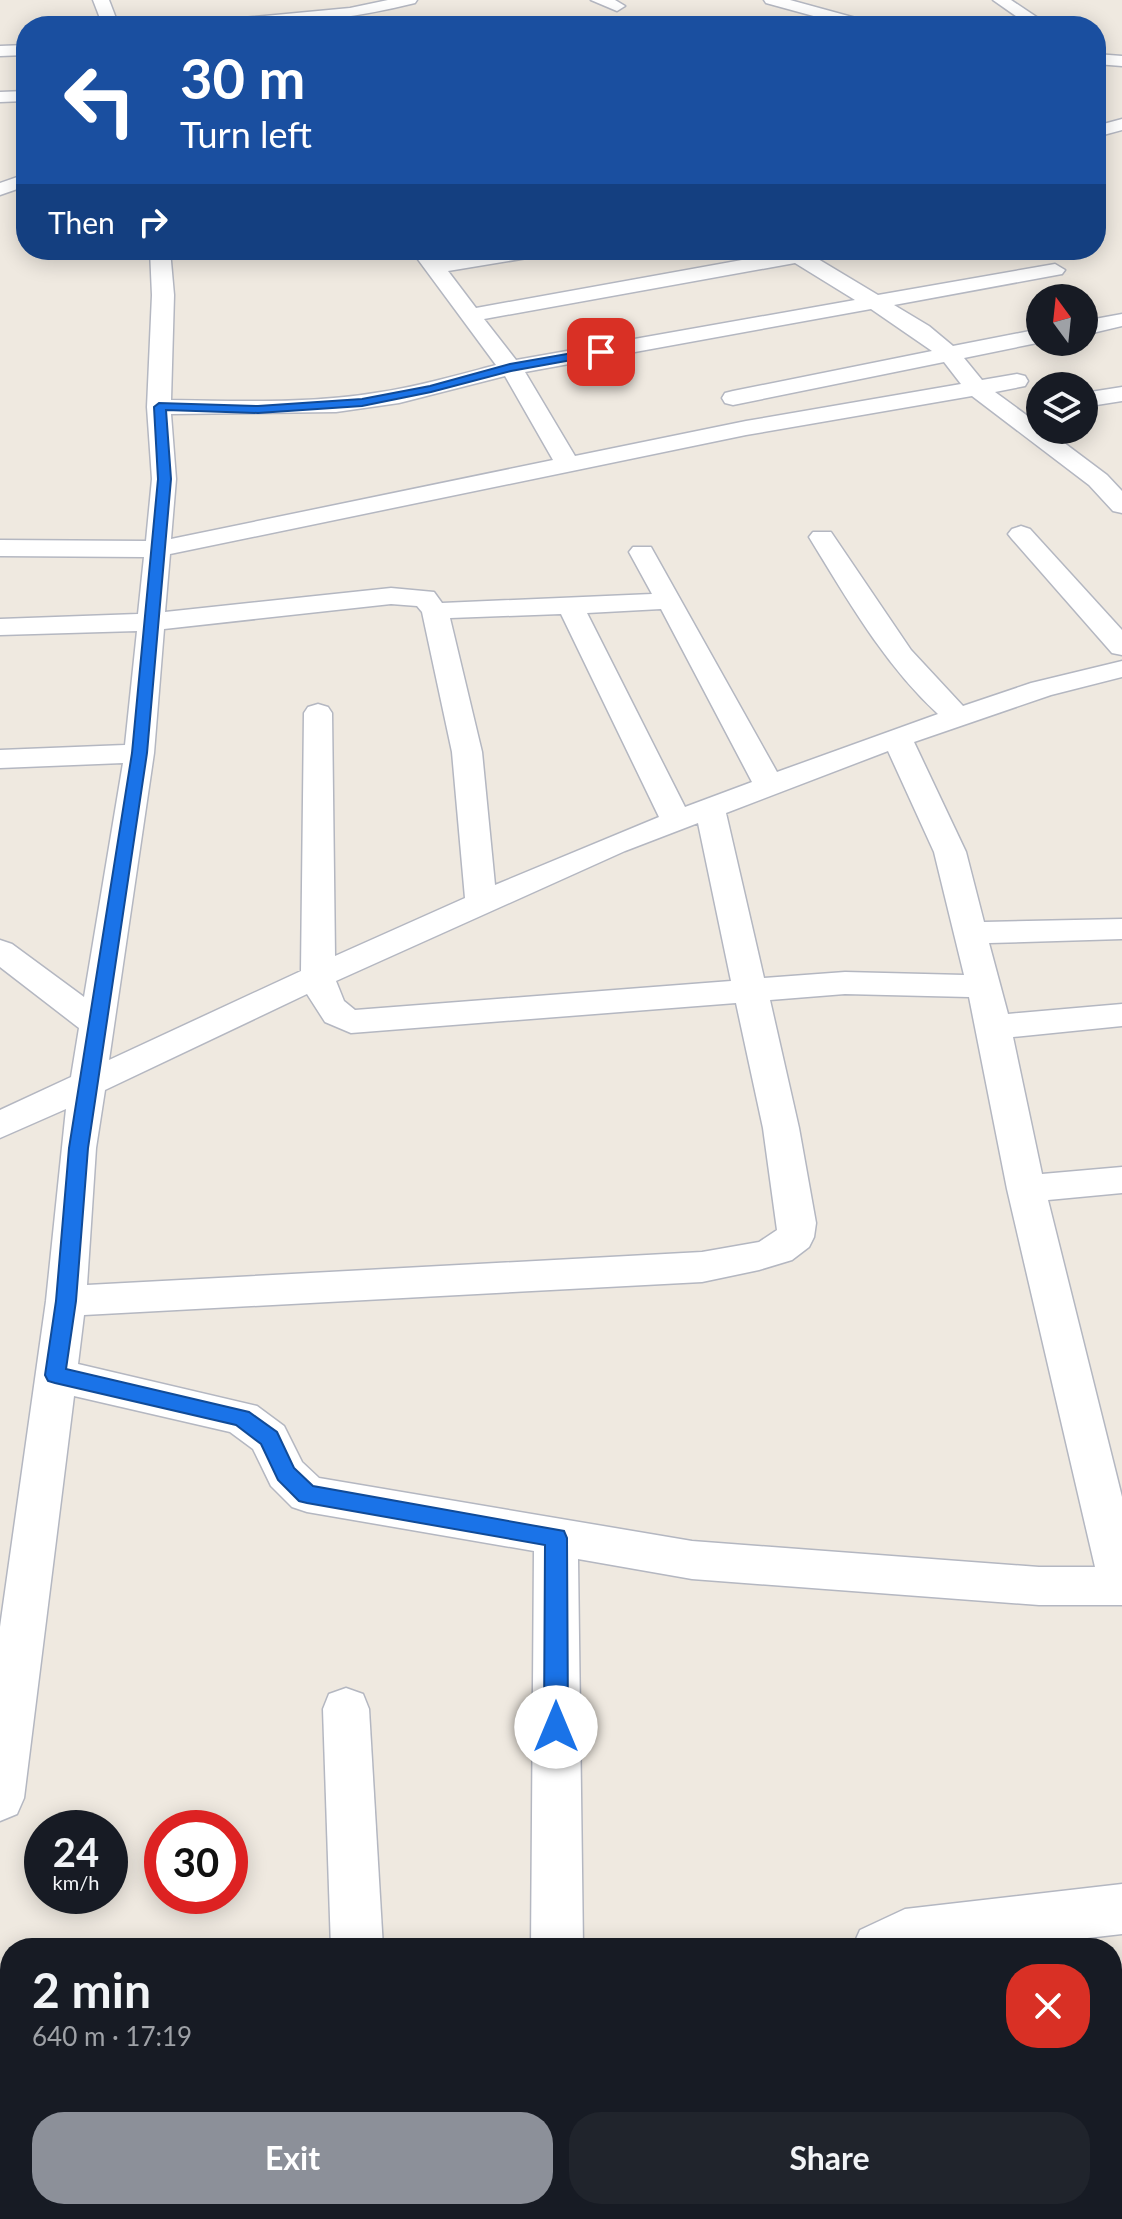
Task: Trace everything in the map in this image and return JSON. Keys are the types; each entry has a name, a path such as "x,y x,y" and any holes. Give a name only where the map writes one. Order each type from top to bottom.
{"street":[{"path":"327,16 408,0"},
{"path":"599,0 617,6"},
{"path":"772,0 832,16"},
{"path":"1001,0 1023,16"},
{"path":"780,16 851,3"},
{"path":"349,13 356,16"},
{"path":"0,1798 66,1301 73,1204 87,1085 139,753 164,479 159,407 163,295 161,260"},
{"path":"430,260 510,368 568,465"},
{"path":"471,315 758,260"},
{"path":"805,260 921,331 949,354 976,388 1110,478 1122,506"},
{"path":"159,407 258,409 362,402 431,389 510,368 1055,270"},
{"path":"1098,325 1122,320"},
{"path":"733,398 1026,339"},
{"path":"0,548 158,549 746,428 1017,381"},
{"path":"1098,398 1122,394"},
{"path":"1008,412 1026,409"},
{"path":"1021,534 1122,647"},
{"path":"822,537 851,588 921,682 959,718"},
{"path":"642,552 770,787"},
{"path":"0,627 152,622 391,596 425,598 435,611 467,752 481,903"},
{"path":"435,611 670,601"},
{"path":"66,1301 702,1267 778,1250 795,1237 797,1223 781,1128 751,990 694,815 570,605"},
{"path":"0,1125 318,976 614,844 897,738 1041,689 1122,669"},
{"path":"318,713 318,976 328,1007 337,1016 351,1022 845,983 984,986"},
{"path":"55,1375 242,1418 269,1438 286,1474 307,1494 692,1560 1039,1586 1122,1586 1026,1189 994,1027 950,852 897,738"},
{"path":"0,759 139,753"},
{"path":"971,933 1122,929"},
{"path":"0,951 96,1023"},
{"path":"994,1027 1122,1015"},
{"path":"1026,1189 1122,1180"},
{"path":"556,1538 557,1938"},
{"path":"346,1709 357,1938"},
{"path":"897,1938 905,1934 1122,1909"}],"route":[{"path":"556,1727 556,1538 307,1494 286,1474 269,1438 242,1418 55,1375 66,1301 78,1148 139,753 164,479 159,407 258,409 362,402 431,389 510,368 601,352"}]}
